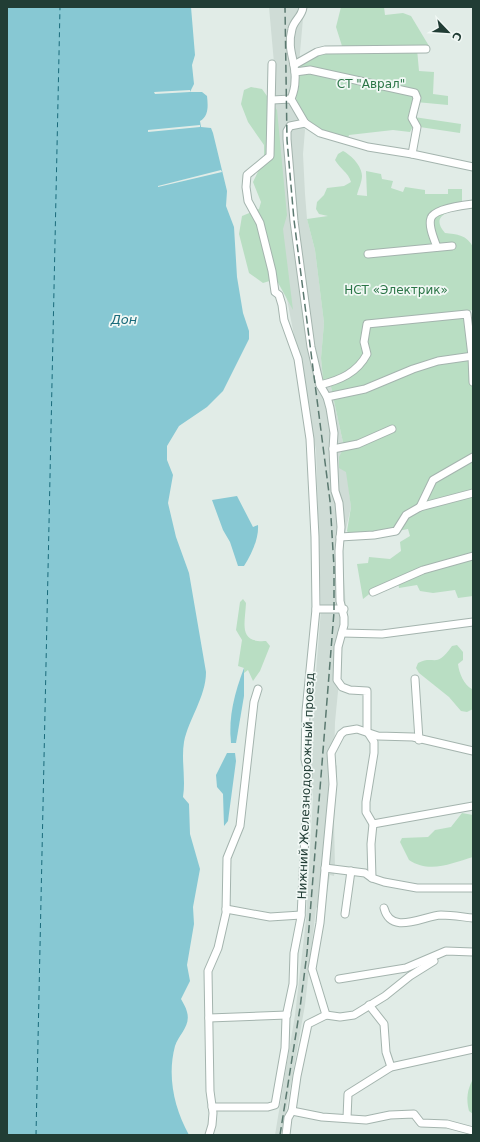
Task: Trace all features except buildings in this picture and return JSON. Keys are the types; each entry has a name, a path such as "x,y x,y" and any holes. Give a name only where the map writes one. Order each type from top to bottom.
{"street":[{"path":"303,7 300,18 292,27 290,52 296,82 291,99 305,123 320,133 368,147 412,154 473,167"},
{"path":"294,69 317,52 325,50 426,49"},
{"name":"Нижний Железнодорожный проезд","path":"212,1107 268,1107 275,1105 285,1048 287,1015 293,984 294,953 301,915 308,773 305,759 306,711 316,609 315,537 310,439 298,359 284,320 282,305 275,292 272,271 260,223 248,201 246,187 247,175 270,156 272,64"},
{"path":"294,69 310,70 415,93 417,98 412,118 417,127 412,154"},
{"path":"272,100 291,99"},
{"path":"305,123 290,126 287,131 294,221 311,347 320,385 327,397 334,433 333,449 335,491 339,503 340,601 344,609 344,624 338,647 337,680 342,687 350,690 367,691 367,731 374,742 374,753 366,802 366,812 373,824 371,844 372,878"},
{"path":"437,246 431,224 431,218 434,214 441,210 473,204"},
{"path":"368,254 437,246 452,246"},
{"path":"320,385 338,380 354,371 363,361 367,354 364,342 367,324 467,314 473,356 473,382"},
{"path":"327,397 365,389 413,369 438,361 473,356"},
{"path":"333,449 358,444 392,429"},
{"path":"420,507 433,480 473,456"},
{"path":"340,537 374,535 396,531 406,515 420,507 473,493"},
{"path":"373,592 423,570 473,556"},
{"path":"316,609 344,609"},
{"path":"342,633 382,634 473,622"},
{"path":"415,680 419,740"},
{"path":"209,1135 212,1125 212,1107 208,971 218,948 226,909 228,858 240,826 254,702 258,689"},
{"path":"326,1015 312,969 320,924 333,784 331,753 341,734 345,731 357,729 367,731 378,736 413,737 419,740 473,751"},
{"path":"373,824 473,806"},
{"path":"325,868 366,873 372,878 384,882 417,888 473,888"},
{"path":"346,914 351,871"},
{"path":"384,908 385,914 390,919 407,924 442,915 473,918"},
{"path":"226,909 270,917 301,915"},
{"path":"339,979 406,968 446,952 473,952"},
{"path":"286,1135 288,1118 292,1111 297,1076 308,1024 326,1015 340,1017 354,1015 385,996 410,976 436,960 441,954"},
{"path":"370,1005 384,1024 386,1052 391,1067"},
{"path":"209,1018 287,1015"},
{"path":"347,1118 348,1094 391,1067 473,1049"},
{"path":"292,1111 322,1117 366,1120 390,1115 414,1114 421,1123 447,1124 473,1131"}],"shaded area":[{"path":"269,7 304,7 296,98 305,130 303,154 307,219 315,250 324,323 321,358 323,379 331,387 344,447 351,507 342,547 346,610 335,722 334,763 337,766 334,821 335,869 334,876 330,875 326,898 316,908 305,1005 282,1135 275,1135 295,1015 306,920 313,797 309,760 321,609 316,450 286,294 272,197 274,63"}],"green space":[{"name":"СТ \"Аврал\"","path":"341,7 384,7 385,15 403,13 411,16 429,46 428,48 417,49 419,71 434,72 433,94 448,96 448,105 416,102 414,117 461,124 460,133 413,126 410,132 393,130 349,135 348,138 328,133 302,120 296,98 300,59 317,48 342,46 336,27"},
{"path":"251,87 262,89 277,110 287,215 283,229 293,310 276,279 263,283 249,273 239,234 242,216 259,209 261,202 253,182 264,159 264,145 248,122 241,104 244,90"},
{"name":"НСТ «Электрик»","path":"343,151 356,161 362,172 357,195 367,196 366,171 381,174 382,179 393,181 391,188 403,192 405,187 425,190 425,194 448,194 448,189 462,189 462,208 443,215 440,218 440,222 445,233 458,235 465,238 473,247 472,310 467,312 473,400 473,596 458,598 455,590 433,593 420,591 417,585 399,588 398,581 373,591 363,599 357,564 368,563 369,557 390,559 401,551 400,542 410,536 408,529 377,535 350,535 347,531 351,507 346,472 339,468 339,457 344,447 331,387 323,379 321,358 324,323 315,250 307,219 328,216 319,214 316,209 317,202 324,195 327,188 344,186 351,182 335,160 338,154"},
{"path":"243,599 246,603 245,631 247,635 251,639 257,641 266,641 270,646 260,671 253,681 248,670 244,673 244,668 238,666 242,640 236,630 240,602"},
{"path":"457,645 463,652 463,660 458,664 459,671 464,682 472,689 473,686 473,709 467,712 461,711 449,697 419,673 416,668 418,663 442,658 452,646"},
{"path":"462,813 473,815 473,857 433,867 417,864 409,860 400,842 402,838 428,837 435,830 451,827"},
{"path":"473,1079 473,1114 469,1111 467,1099 469,1087"}],"water":[{"name":"Дон","path":"7,7 191,7 195,55 192,65 194,84 190,92 202,92 207,96 207,110 205,116 200,121 201,127 211,128 213,133 227,191 226,206 234,227 237,277 243,313 249,331 249,339 223,391 207,407 179,426 167,446 167,460 173,475 168,503 176,537 189,573 206,672 203,690 186,733 183,749 183,797 189,804 190,834 200,869 193,907 194,924 187,965 190,981 181,999 187,1010 188,1017 186,1026 175,1046 172,1080 173,1092 179,1114 189,1135 7,1135"},
{"path":"237,496 253,527 258,525 256,541 244,566 238,566 230,542 223,530 212,500"},
{"path":"244,668 244,696 236,743 231,743 231,714"},
{"path":"227,753 235,753 236,761 228,821 224,826 223,794 217,787 216,775"}],"pier":[{"path":"190,90 190,92 155,94 154,92"},
{"path":"200,125 200,127 148,132 148,130"},
{"path":"221,170 222,172 158,187 158,186"}],"ferry route":[{"path":"36,1135 60,7"}],"railway":[{"path":"280,1135 307,953 334,612 334,567 330,501 294,220 287,140 285,7"}]}
